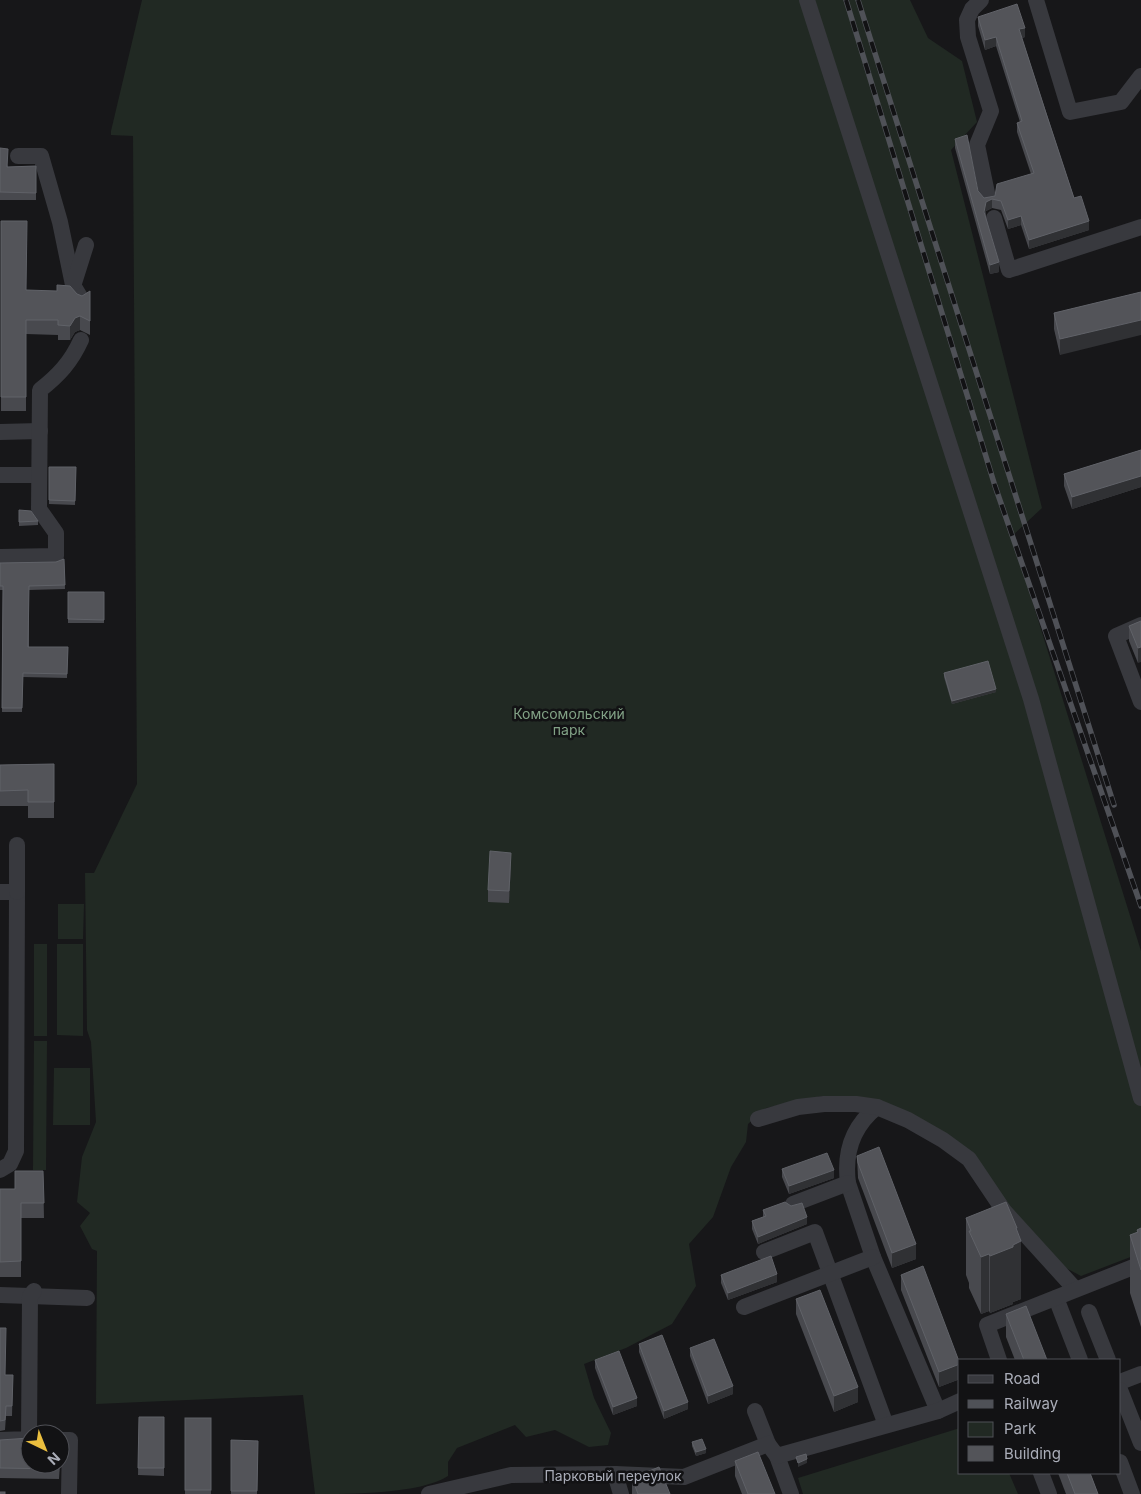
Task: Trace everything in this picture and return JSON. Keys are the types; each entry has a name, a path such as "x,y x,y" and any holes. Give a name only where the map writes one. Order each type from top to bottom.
{"lane":[{"path":"807,0 1031,699 1141,1098"},
{"path":"981,0 972,9 967,20 968,37 991,111 977,144 988,198"},
{"path":"1036,0 1070,112 1121,102 1141,76"},
{"path":"18,156 41,156 60,222 73,285 82,300"},
{"path":"994,218 1009,270 1141,227"},
{"path":"73,285 86,245"},
{"path":"0,557 56,556 56,533 39,509 40,390 59,375 72,358 81,340"},
{"path":"0,432 40,431"},
{"path":"0,475 39,475"},
{"path":"1141,625 1116,636 1136,671 1141,702"},
{"path":"0,1170 13,1161 16,1151 8,892 17,845"},
{"path":"758,1119 798,1107 824,1104 877,1107 943,1140 969,1159 1004,1211 1075,1289"},
{"path":"877,1107 858,1125 851,1140 846,1171 848,1183 873,1257 938,1411"},
{"path":"793,1204 848,1183"},
{"path":"764,1252 815,1232 886,1425"},
{"path":"744,1308 873,1257"},
{"path":"1000,1359 986,1325 1141,1264"},
{"path":"0,1295 32,1293 87,1298"},
{"path":"29,1424 32,1293"},
{"path":"1056,1298 1080,1359"},
{"path":"1089,1312 1108,1359"},
{"path":"1121,1382 1141,1374"},
{"path":"1121,1393 1141,1443"},
{"name":"Парковый переулок","path":"429,1494 511,1475 614,1474 684,1476 772,1450 886,1425 938,1411 958,1402"},
{"path":"756,1411 791,1494"},
{"path":"0,1440 20,1439"},
{"path":"1121,1465 1132,1494"},
{"path":"69,1474 69,1494"},
{"path":"614,1474 621,1494"},
{"path":"1041,1474 1049,1494"}],"green space":[{"name":"Комсомольский парк","path":"142,0 910,0 928,38 962,61 977,122 951,150 1042,508 1012,536 1141,951 1141,1253 1081,1276 1064,1267 1006,1207 971,1154 857,1098 822,1096 766,1108 748,1124 746,1142 731,1167 713,1217 689,1244 696,1286 672,1324 626,1348 584,1364 594,1398 611,1433 608,1445 589,1447 555,1430 526,1437 515,1425 457,1448 448,1462 448,1476 436,1482 403,1490 384,1492 315,1494 303,1395 96,1404 97,1251 92,1249 80,1226 90,1213 77,1202 82,1157 96,1122 91,1042 87,1030 85,873 94,873 137,784 133,136 111,135 111,131"},
{"path":"58,904 84,904 83,939 58,939"},
{"path":"34,944 47,944 47,1036 34,1036"},
{"path":"57,944 83,944 83,1036 57,1035"},
{"path":"34,1041 47,1041 46,1170 33,1170"},
{"path":"54,1068 90,1068 90,1125 53,1125"},
{"path":"958,1429 958,1474 1009,1474 1018,1494 803,1494 798,1478"}],"building":[{"path":"1017,4 1025,28 1019,29 1074,198 1081,196 1089,221 1029,240 1021,216 1008,220 1001,201 992,199 986,202 984,212 999,262 990,265 955,139 967,135 978,191 984,198 995,196 997,184 1034,173 1017,123 1022,121 996,37 985,40 978,17"},
{"path":"0,148 8,149 7,167 36,166 36,193 0,192"},
{"path":"1,221 27,221 26,290 57,291 57,285 70,286 77,294 82,296 90,291 90,321 80,316 75,318 70,326 58,325 58,320 26,320 26,397 1,397"},
{"path":"1141,292 1141,320 1060,339 1054,313"},
{"path":"1141,450 1141,476 1072,497 1064,474"},
{"path":"49,467 76,467 75,501 49,500"},
{"path":"19,510 31,511 38,521 19,522"},
{"path":"64,559 65,585 29,586 28,647 68,647 67,674 23,673 22,708 2,708 3,586 0,586 0,563 56,562"},
{"path":"68,592 104,592 104,620 68,619"},
{"path":"1141,621 1141,647 1138,648 1129,626"},
{"path":"988,661 996,689 952,701 944,673"},
{"path":"54,764 54,802 28,802 28,790 0,791 0,765"},
{"path":"490,851 511,853 509,891 488,890"},
{"path":"879,1147 916,1244 892,1253 857,1156"},
{"path":"827,1153 834,1170 789,1186 782,1169"},
{"path":"15,1171 43,1171 44,1203 21,1203 21,1261 0,1262 0,1189 15,1189"},
{"path":"785,1202 791,1206 802,1203 807,1217 758,1237 752,1221 766,1216 763,1210"},
{"path":"1006,1202 1021,1241 1013,1245 1013,1247 990,1256 989,1254 981,1257 969,1231 971,1231 966,1218"},
{"path":"1141,1228 1141,1270 1130,1235 1138,1232 1137,1230"},
{"path":"771,1256 777,1274 728,1293 721,1275"},
{"path":"923,1266 958,1359 958,1365 939,1372 901,1275"},
{"path":"820,1290 858,1387 834,1396 796,1299"},
{"path":"1026,1306 1047,1359 1024,1359 1006,1314"},
{"path":"0,1328 6,1328 5,1375 13,1375 12,1406 6,1406 5,1420 0,1421"},
{"path":"662,1335 688,1402 664,1411 639,1344"},
{"path":"714,1339 733,1386 708,1396 690,1348"},
{"path":"619,1351 637,1398 613,1407 595,1360"},
{"path":"139,1417 164,1417 164,1468 138,1468"},
{"path":"185,1418 211,1418 211,1490 185,1490"},
{"path":"20,1439 20,1468 0,1468 0,1440"},
{"path":"702,1439 706,1449 696,1452 692,1442"},
{"path":"231,1440 258,1441 257,1491 231,1491"},
{"path":"758,1452 775,1494 748,1494 735,1461"},
{"path":"806,1454 807,1459 798,1463 796,1457"},
{"path":"659,1467 670,1494 638,1494 632,1478"},
{"path":"1067,1474 1090,1474 1098,1494 1075,1494"}],"railway":[{"path":"846,0 995,486 1141,906"},
{"path":"858,0 1114,805"}]}
